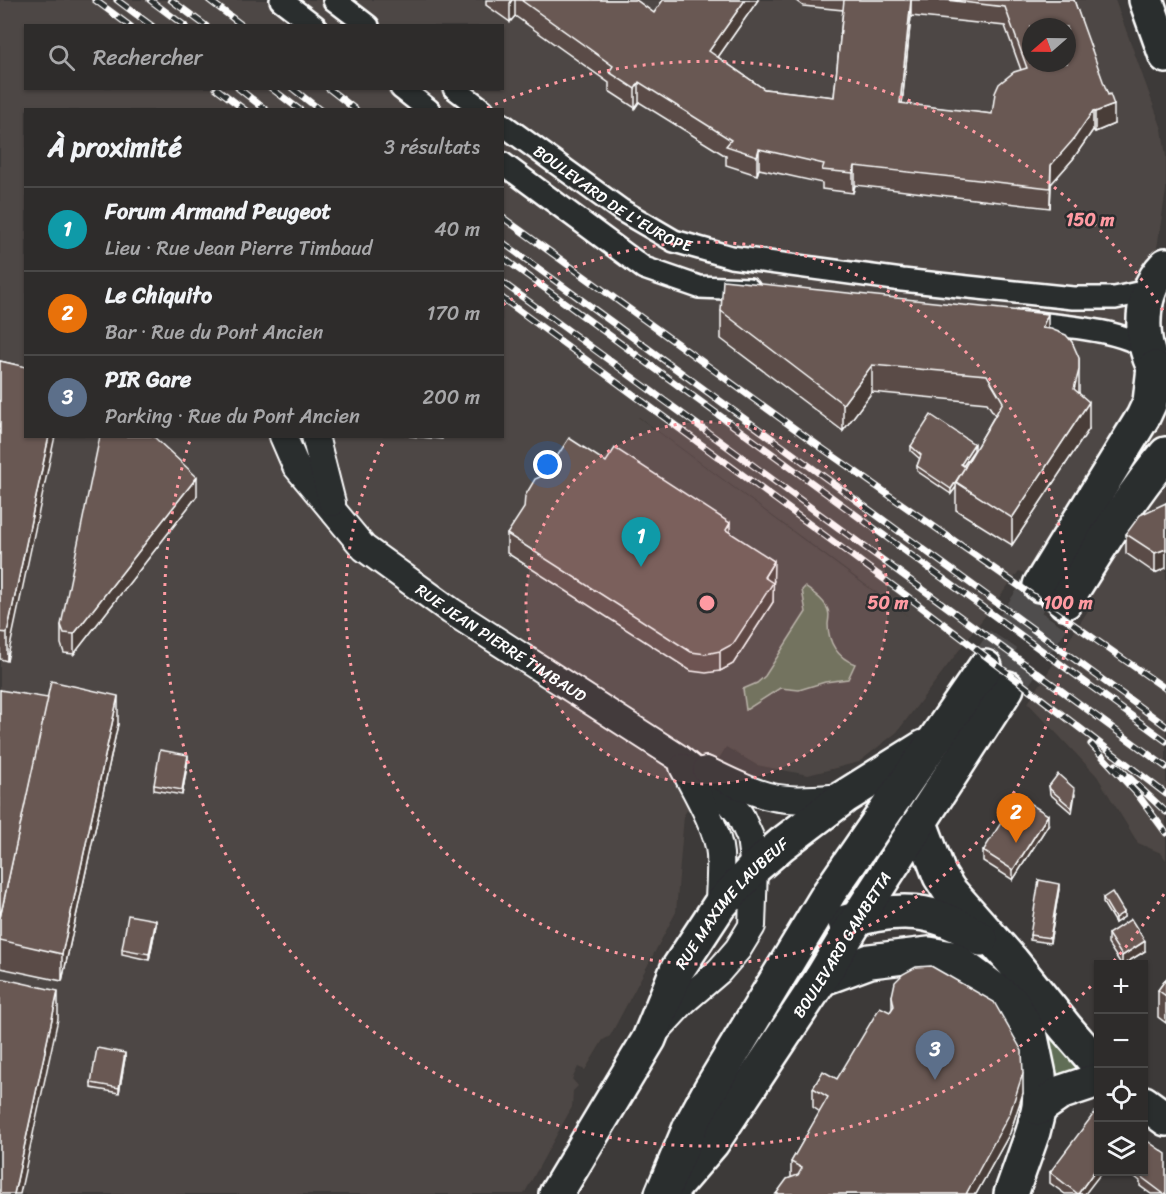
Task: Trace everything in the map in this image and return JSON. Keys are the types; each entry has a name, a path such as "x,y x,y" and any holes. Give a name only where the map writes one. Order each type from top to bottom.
{"main road":[{"path":"1146,0 1166,56"},
{"path":"1158,276 1145,313 1144,329 1156,368 1150,402 1052,594 1166,454"},
{"name":"BOULEVARD GAMBETTA","path":"668,1194 712,1143 821,979 920,823 996,678 936,739"},
{"path":"662,1194 690,1125 829,892 936,739"},
{"name":"RUE MAXIME LAUBEUF","path":"556,1194 649,1039 677,970 719,906 754,868 782,844 844,797 936,739"},
{"path":"920,823 940,876 949,890 1012,961 1094,1061"},
{"path":"805,934 857,919 908,911 949,920 1012,961"},
{"path":"821,979 870,961 929,954 952,958 1013,1003 1031,1037 1039,1075 1039,1108 1011,1194"},
{"path":"1039,1108 1062,1092 1094,1081"},
{"path":"1148,1106 1166,1119"}],"street":[{"path":"280,0 312,24"},
{"path":"334,0 365,24"},
{"path":"404,90 426,108"},
{"path":"457,90 480,108"},
{"name":"BOULEVARD DE L'EUROPE","path":"504,125 621,210 674,242 731,257 902,280 1073,298 1115,298 1132,295 1158,276"},
{"name":"BOULEVARD DE L'EUROPE","path":"504,165 644,268 699,287 764,291"},
{"path":"699,287 711,273 731,257"},
{"path":"742,288 754,277 756,261"},
{"name":"BOULEVARD DE L'EUROPE","path":"868,299 874,291 902,280"},
{"path":"1002,318 1123,336 1139,343 1156,368"},
{"name":"RUE JEAN PIERRE TIMBAUD","path":"284,438 296,466 364,548 451,612 680,758 724,795 740,815 750,837 754,868 752,926 738,949 719,971 684,1001 649,1039"},
{"name":"RUE JEAN PIERRE TIMBAUD","path":"316,438 334,512"},
{"path":"680,758 706,812 718,844 720,854 719,906"},
{"name":"RUE JEAN PIERRE TIMBAUD","path":"680,758 759,794 808,799 844,797"}],"shaded area":[{"path":"0,0 1115,0 1162,129 1166,157 1166,190 1137,376 1166,396 1166,860 1161,853 1138,843 1097,776 1028,703 1091,606 1019,571 897,732 859,762 808,775 757,765 726,747 684,815 676,912 610,1036 603,1040 585,1070 578,1067 572,1079 578,1086 573,1091 572,1107 524,1194 0,1194","holes":["639,417 911,618 856,579"]}],"green space":[{"path":"805,587 827,608 828,631 835,649 855,664 848,679 825,682 799,690 780,688 746,710 743,689 757,683 765,676 806,612 802,590"},
{"path":"1046,1024 1083,1068 1055,1079 1042,1027"}],"building":[{"path":"521,0 636,0 654,13 663,0 745,0 709,51 764,89 834,97 844,0 911,0 900,103 992,114 995,93 999,84 1014,72 1022,70 1022,72 1076,72 1076,18 1022,18 1022,54 1005,7 946,0 1074,0 1108,95 1110,94 1114,105 1093,111 1073,140 1051,165 1050,188 855,166 853,173 822,170 824,164 759,149 757,156 726,146 731,140 639,82 635,89 609,72 613,66"},
{"path":"723,280 1048,314 1042,328 1066,335 1072,342 1079,358 1079,370 1074,389 1089,402 1012,518 956,482 1003,402 987,375 872,365 843,404 721,311"},
{"path":"0,361 24,367 24,438 49,438 7,633 0,632"},
{"path":"931,415 974,444 961,464 965,467 951,489 917,466 921,455 911,446"},
{"path":"100,438 155,438 197,477 74,634 64,633 61,625"},
{"path":"569,438 606,462 615,448 730,523 726,530 774,561 764,577 773,583 733,644 720,651 706,654 691,652 507,534 524,508 525,496 535,479 545,475"},
{"path":"1166,503 1166,549 1155,553 1126,534 1140,515"},
{"path":"51,681 118,696 62,954 0,940 0,918"},
{"path":"0,690 48,698 0,918"},
{"path":"160,750 188,755 182,790 154,785"},
{"path":"1058,774 1075,789 1072,808 1050,789 1049,786"},
{"path":"1018,796 1048,815 1013,870 983,851"},
{"path":"1039,880 1059,884 1050,938 1030,935"},
{"path":"1112,892 1124,912 1115,918 1103,898"},
{"path":"128,915 156,920 149,954 122,949"},
{"path":"1131,919 1145,941 1122,956 1108,934"},
{"path":"931,966 994,1002 1022,1051 1023,1073 1010,1113 966,1194 776,1194 787,1179 798,1175 802,1168 791,1162 828,1097 813,1088 823,1071 837,1079 880,1007 890,1012 894,1006 892,996 895,982 903,974 916,967"},
{"path":"0,978 58,991 14,1194 0,1194"},
{"path":"1166,979 1166,996 1158,990"},
{"path":"97,1048 125,1053 119,1088 91,1083"},
{"path":"1094,1113 1094,1172 1078,1194 1050,1172"},
{"path":"1148,1141 1166,1154 1166,1194 1140,1176 1148,1176"}],"tunnel":[{"path":"985,667 1040,585"},
{"path":"1007,688 1065,602"}],"railway":[{"path":"95,0 127,24"},
{"path":"117,0 149,24"},
{"path":"150,0 182,24"},
{"path":"171,0 203,24"},
{"path":"209,0 240,24"},
{"path":"219,90 242,108"},
{"path":"241,90 263,108"},
{"path":"274,90 297,108"},
{"path":"295,90 317,108"},
{"path":"331,90 353,108"},
{"path":"504,218 816,444 1166,689"},
{"path":"504,243 1166,726"},
{"path":"504,258 1166,741"},
{"path":"504,283 1166,767"},
{"path":"504,299 907,596 1166,794"},
{"path":"1091,744 1138,795 1166,833"},
{"path":"1116,765 1166,812"}],"place":[{"name":"Forum Armand Peugeot","path":"641,567"},
{"name":"Le Chiquito","path":"1016,843"},
{"name":"PIR Gare","path":"935,1080"}]}
